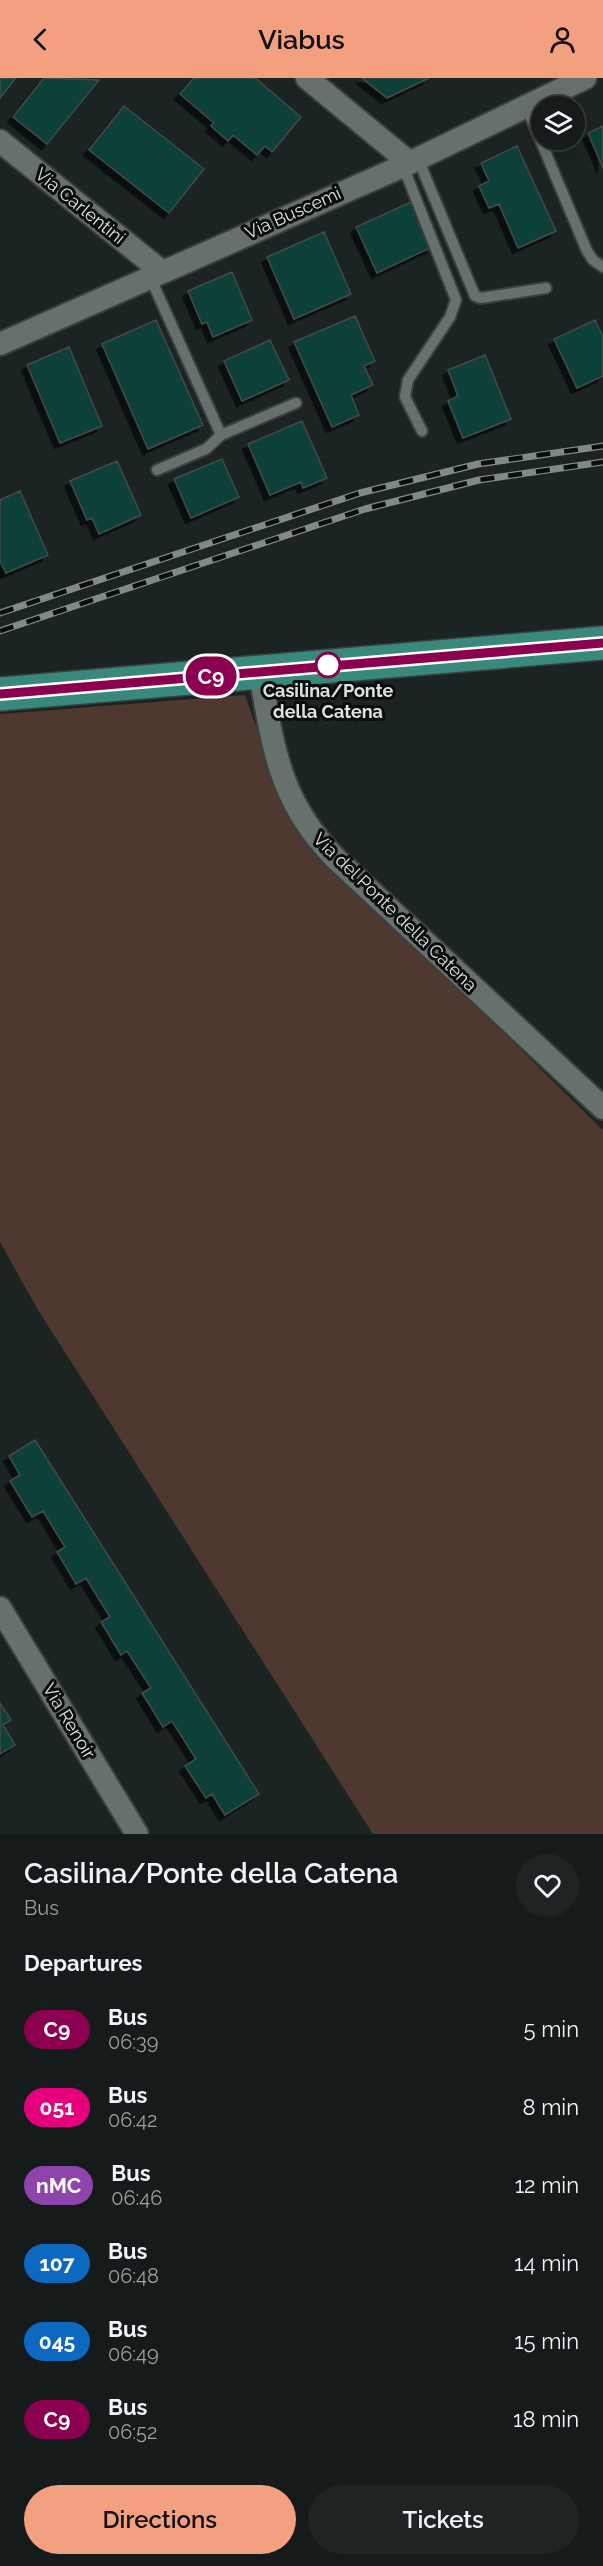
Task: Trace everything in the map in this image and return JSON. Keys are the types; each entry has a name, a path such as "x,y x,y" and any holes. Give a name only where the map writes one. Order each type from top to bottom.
{"main road":[{"path":"0,694 603,643"}],"street":[{"path":"307,78 410,162"},
{"name":"Via Buscemi","path":"0,344 410,162 585,78"},
{"name":"Via Carlentini","path":"0,141 155,274"},
{"name":"Via del Ponte della Catena","path":"260,672 280,772 295,806 311,831 335,858 603,1108"},
{"name":"Via Renoir","path":"0,1608 137,1834"}],"lane":[{"path":"526,106 587,251 603,267"},
{"path":"410,162 475,296 481,298 546,288"},
{"path":"410,162 456,300 450,317 408,380 405,397 422,431"},
{"path":"155,274 221,435"},
{"path":"157,470 206,449 221,435 296,403"}],"shaded area":[{"path":"245,695 272,771 336,869 603,1130 603,1834 373,1834 38,1310 0,1242 0,714"}],"building":[{"path":"0,78 16,78 0,98"},
{"path":"44,78 99,80 47,144 13,117"},
{"path":"194,78 255,78 301,117 272,152 265,146 257,155 233,135 228,141 211,126 214,123 180,94"},
{"path":"362,78 429,78 387,98"},
{"path":"124,106 204,169 169,213 89,150"},
{"path":"603,126 603,168 588,133"},
{"path":"517,146 556,231 518,248 499,204 489,208 479,186 489,181 481,163"},
{"path":"411,202 432,247 377,273 356,227"},
{"path":"324,232 351,294 294,319 267,257"},
{"path":"232,272 252,320 213,337 207,322 202,324 188,291"},
{"path":"355,316 375,361 364,366 373,385 351,395 359,415 332,427 294,342"},
{"path":"156,320 203,425 148,449 102,344"},
{"path":"595,320 603,337 603,376 577,388 554,339"},
{"path":"270,340 289,380 242,401 224,361"},
{"path":"69,347 102,426 60,443 27,365"},
{"path":"485,355 511,419 463,438 448,401 458,396 448,370"},
{"path":"302,421 327,478 303,488 301,482 270,495 248,444"},
{"path":"222,459 239,497 191,518 174,479"},
{"path":"117,461 141,515 99,534 92,518 87,520 70,481"},
{"path":"20,491 48,555 6,573 0,561 0,500"},
{"path":"35,1440 259,1794 225,1815 212,1794 206,1798 185,1766 196,1759 172,1721 163,1727 142,1693 151,1688 127,1651 121,1655 101,1622 110,1617 86,1578 76,1584 57,1552 65,1547 43,1511 32,1517 10,1481 20,1475 9,1456"},
{"path":"0,1703 11,1720 3,1725 15,1745 0,1754"}],"railway":[{"path":"0,613 360,493 478,464 603,446"},
{"path":"0,631 365,509 479,480 603,462"}],"bus line":[{"name":"C9","path":"0,694 603,643"}],"place":[{"name":"Casilina/Ponte della Catena","path":"328,665"}]}
